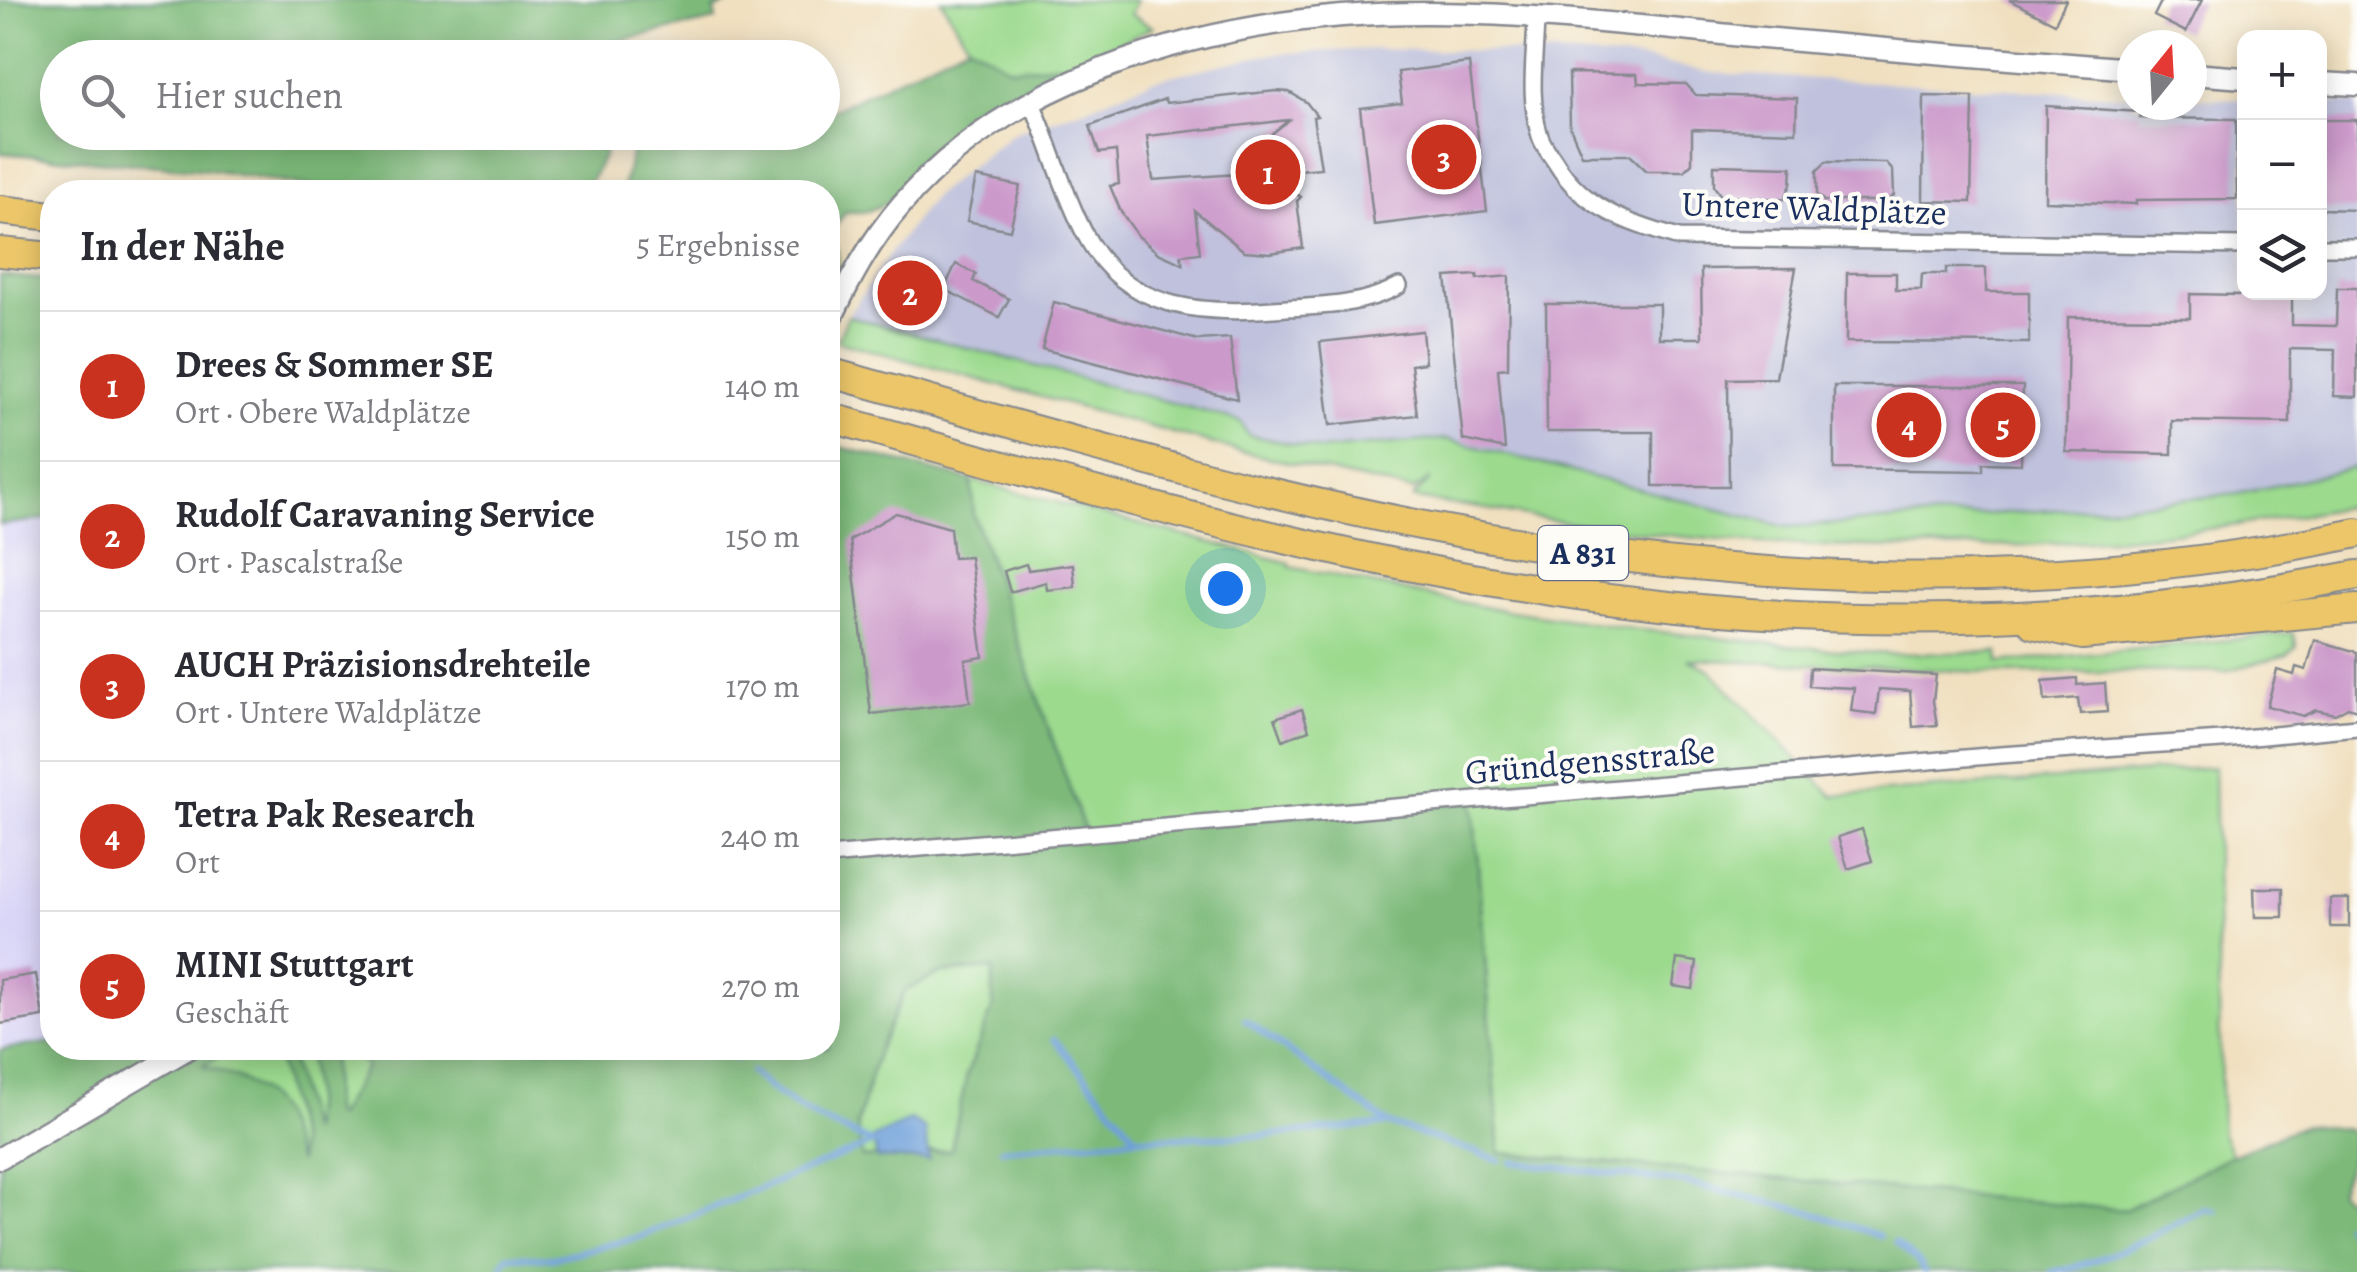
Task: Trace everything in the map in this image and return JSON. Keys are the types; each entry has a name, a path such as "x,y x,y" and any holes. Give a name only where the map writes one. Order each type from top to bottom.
{"highway":[{"path":"3,210 40,215"},
{"path":"0,252 40,256"},
{"name":"A 831","path":"840,375 1314,502 1439,529 1583,553 1705,566 1850,576 1997,575 2225,556 2357,532"},
{"name":"A 831","path":"840,420 1226,525 1432,570 1538,589 1747,614 1903,619 2002,617 2171,604 2357,575"},
{"path":"2002,617 2082,635 2357,609"}],"street":[{"path":"840,303 872,244 903,204 970,141 1030,101 1176,46 1306,20 1435,14 1536,19 2117,67"},
{"name":"Untere Waldplätze","path":"1536,19 1534,95 1540,138 1565,178 1588,202 1636,226 1680,238 2237,246"},
{"path":"2207,75 2237,77"},
{"path":"2327,84 2357,84"},
{"path":"1030,101 1087,238 1116,271 1156,299 1200,312 1248,311 1374,300 1399,286"},
{"path":"2327,247 2357,247"},
{"name":"Gründgensstraße","path":"840,855 2357,728"},
{"path":"0,1158 168,1060"}],"shaded area":[{"path":"1371,49 1496,51 1642,59 1712,73 2117,95 2117,120 2207,120 2207,98 2237,99 2237,300 2327,300 2327,102 2357,103 2357,467 2238,494 2116,506 1786,527 1446,439 1320,450 1248,435 1240,421 848,316 934,196 1013,133 1153,80 1269,54"},
{"path":"40,520 40,1044 0,1050 0,525"}],"green space":[{"path":"0,0 736,0 714,10 716,20 622,40 40,40 40,150 604,150 591,180 268,180 209,170 0,153"},
{"path":"941,0 1137,0 1130,14 1152,27 1079,63 1011,68 968,44"},
{"path":"968,44 1011,68 1079,63 993,106 925,161 887,203 866,212 846,212 840,220 840,180 625,180 632,150 840,150 840,107"},
{"path":"0,275 40,279 40,520 0,525"},
{"path":"848,316 1240,421 1248,435 1320,450 1446,439 1786,527 2116,506 2238,494 2357,467 2357,505 2142,536 1925,548 1816,546 1600,527 1413,498 1431,478 1413,491 1239,451 840,342"},
{"path":"840,447 971,480 974,516 1085,832 1473,801 1500,1153 2125,1210 2232,1155 2305,1125 2354,1130 2351,1160 2338,1191 2357,1208 2357,1272 0,1272 0,1050 40,1044 40,1060 213,1060 203,1066 258,1089 275,1106 299,1163 298,1140 278,1060 291,1060 310,1132 313,1096 309,1060 332,1060 333,1114 337,1117 367,1065 361,1060 840,1060","holes":["993,969 993,1007 967,1074 951,1150 862,1158 857,1125 878,1050 905,991 941,973"]},
{"path":"971,480 1290,563 1290,567 1484,607 1633,629 1889,654 1998,652 1999,663 2294,633 2296,647 2287,655 2225,671 2005,673 1688,659 1709,669 1833,796 2214,767 2222,1134 2232,1155 2125,1210 1500,1153 1473,802 1085,832 974,516"},
{"path":"993,969 993,1007 967,1074 951,1150 862,1158 857,1126 878,1050 905,991 941,973"},
{"path":"212,1060 278,1060 298,1140 300,1166 295,1154 202,1066"},
{"path":"291,1060 309,1060 313,1096 310,1136"},
{"path":"332,1060 361,1060 367,1065 337,1118 333,1114"}],"water":[{"path":"911,1120 925,1129 929,1160 877,1158 873,1138"}],"building":[{"path":"2009,0 2066,0 2055,23"},
{"path":"2162,0 2202,0 2187,30 2154,16"},
{"path":"1469,63 1487,211 1374,225 1360,108 1402,103 1398,72"},
{"path":"1569,73 1637,74 1638,83 1686,84 1696,95 1797,98 1796,132 1692,129 1692,163 1684,171 1647,171 1630,155 1582,155 1570,127"},
{"path":"1276,91 1289,92 1306,102 1317,116 1313,117 1321,168 1299,170 1290,189 1301,197 1297,201 1303,248 1270,253 1244,251 1195,211 1200,253 1181,255 1183,264 1158,253 1138,236 1121,212 1110,186 1119,184 1116,151 1099,153 1090,126 1165,99 1166,103","holes":["1289,120 1245,155 1237,174 1153,180 1147,136"]},
{"path":"1924,96 1973,97 1971,202 1923,201"},
{"path":"2046,106 2117,111 2117,120 2236,119 2237,199 2136,200 2136,204 2045,201"},
{"path":"2327,120 2357,120 2357,210 2327,209"},
{"path":"1826,162 1886,163 1893,171 1894,195 1888,201 1824,201 1817,195 1817,171"},
{"path":"1714,165 1792,167 1791,184 1785,199 1721,196 1714,186"},
{"path":"976,177 1020,186 1010,230 967,221"},
{"path":"956,264 976,274 973,281 1009,299 999,317 944,289"},
{"path":"1796,268 1776,378 1728,379 1729,486 1653,486 1653,432 1547,432 1546,304 1659,304 1659,338 1702,338 1701,269"},
{"path":"1946,268 1986,268 1986,292 2029,292 2029,343 1846,342 1847,273 1896,273 1896,290 1921,290 1922,274 1946,274"},
{"path":"894,273 933,282 926,313 888,304"},
{"path":"1477,275 1477,279 1509,276 1508,368 1498,369 1505,449 1463,440 1446,277"},
{"path":"2337,288 2357,288 2357,397 2334,396 2335,350 2290,349 2290,423 2172,421 2172,454 2066,452 2068,317 2190,318 2190,294 2237,295 2237,300 2292,300 2292,325 2336,326"},
{"path":"1054,302 1198,340 1230,338 1237,399 1042,349"},
{"path":"1422,331 1425,363 1411,365 1417,415 1330,425 1320,342"},
{"path":"1834,386 2023,386 2021,464 1983,463 1983,471 1834,469"},
{"path":"896,513 950,528 953,558 970,557 983,657 965,660 970,702 871,714 850,540"},
{"path":"1026,564 1028,570 1073,564 1075,587 1047,590 1046,582 1010,592 1004,571"},
{"path":"2315,640 2357,652 2357,710 2348,707 2335,714 2316,710 2303,716 2267,706 2277,670 2294,675 2296,667 2306,670"},
{"path":"1810,668 1936,675 1933,701 1937,725 1913,727 1910,691 1879,689 1876,714 1851,711 1854,688 1809,686"},
{"path":"2077,678 2077,685 2105,683 2107,712 2080,714 2078,698 2045,701 2043,681"},
{"path":"1302,709 1309,730 1283,740 1275,718"},
{"path":"1862,829 1872,861 1848,869 1838,837"},
{"path":"2254,888 2283,888 2283,917 2255,917"},
{"path":"2330,899 2349,899 2349,927 2330,927"},
{"path":"1677,959 1697,962 1693,989 1673,986"},
{"path":"36,974 40,1017 0,1024 0,980"}],"waterway":[{"path":"1245,1020 1389,1124"},
{"path":"1054,1039 1136,1137"},
{"path":"751,1072 808,1113 872,1142"},
{"path":"1002,1149 1137,1138 1261,1136 1389,1124 1500,1160"},
{"path":"499,1272 507,1256 552,1258 637,1238 873,1143 882,1143"},
{"path":"1512,1162 1687,1183 1811,1212 1880,1236"},
{"path":"2052,1272 2112,1254 2205,1208 2215,1211"},
{"path":"2345,1225 2357,1238"},
{"path":"1895,1242 1924,1272"}],"place":[{"name":"AUCH Präzisionsdrehteile","path":"1444,157"},
{"name":"Drees & Sommer SE","path":"1268,172"},
{"name":"Rudolf Caravaning Service","path":"910,293"},
{"name":"Tetra Pak Research","path":"1909,425"},
{"name":"MINI Stuttgart","path":"2003,425"}]}
